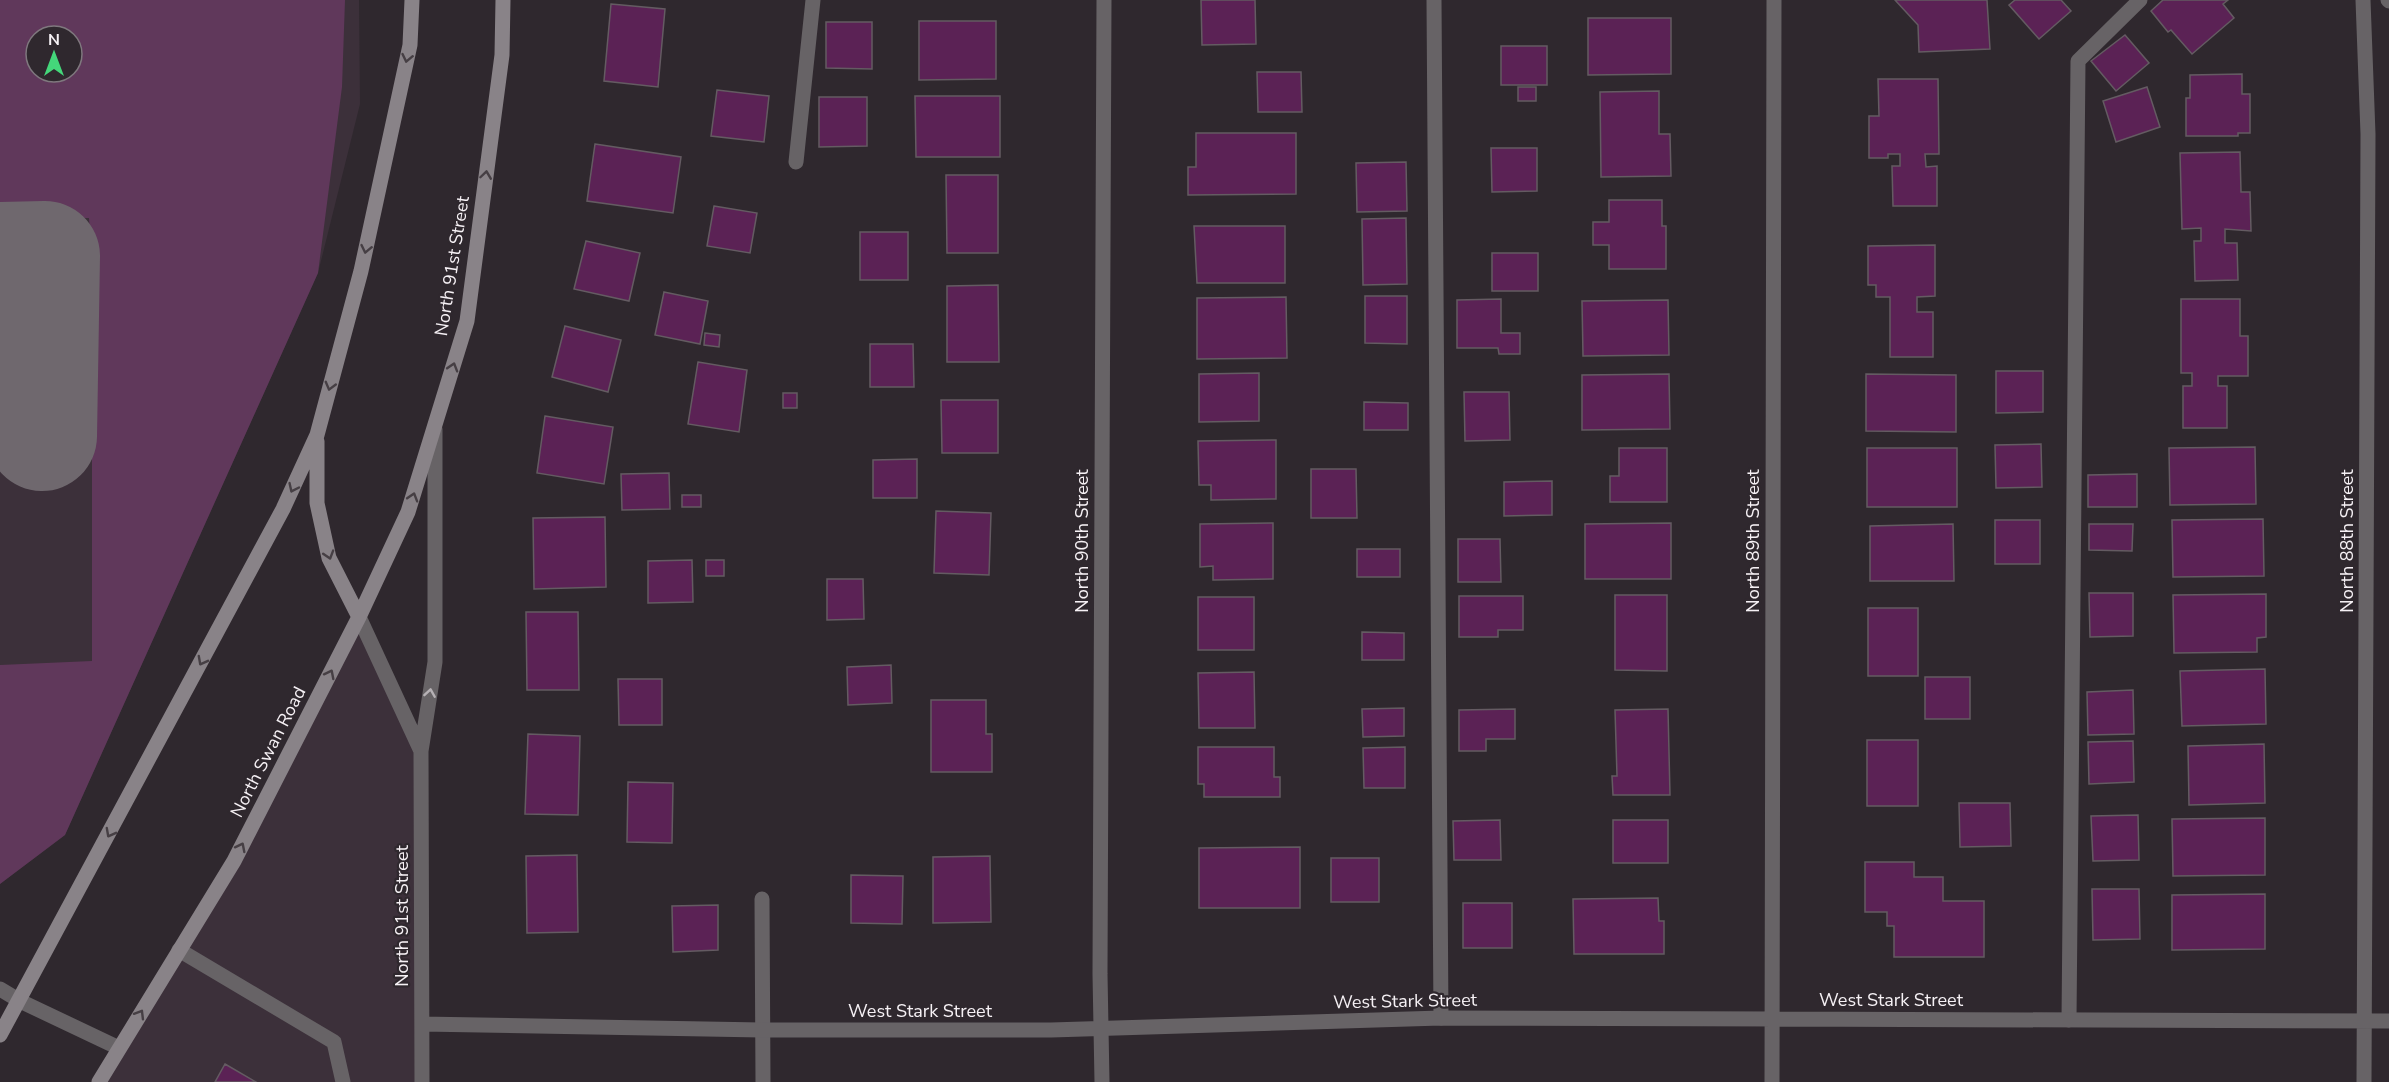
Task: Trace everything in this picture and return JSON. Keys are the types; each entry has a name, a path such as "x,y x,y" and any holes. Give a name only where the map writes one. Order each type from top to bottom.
{"main road":[{"path":"0,1035 283,509 317,435 361,271 408,57 412,0"},
{"name":"North 91st Street","path":"435,423 467,321 502,55 503,0"},
{"name":"North Swan Road","path":"99,1082 234,861 359,617 408,512 435,423"},
{"path":"317,435 317,503 328,558 359,617"}],"street":[{"path":"796,162 813,0"},
{"name":"North 90th Street","path":"1102,1082 1104,0"},
{"path":"1434,0 1441,1018"},
{"name":"North 89th Street","path":"1772,1082 1774,0"},
{"path":"2069,1020 2078,61 2140,0"},
{"name":"North 88th Street","path":"2363,0 2368,134 2364,1082"},
{"name":"North 91st Street","path":"422,1082 421,751 435,662 435,423"},
{"name":"North 91st Street","path":"359,617 421,751"},
{"path":"762,899 763,1082"},
{"path":"179,950 334,1042 343,1082"},
{"path":"0,989 20,1001 119,1048"},
{"name":"West Stark Street","path":"422,1024 762,1030 1101,1029 1441,1018 2389,1021"}],"shaded area":[{"path":"0,0 359,0 360,104 318,273 65,835 0,884"},
{"path":"0,0 345,0 342,87 318,273 65,835 0,884 0,665 92,661 92,437 81,434 76,297 94,291 89,218 0,217"},
{"path":"359,617 421,751 422,1082 99,1082 234,861"}],"building":[{"path":"1201,0 1255,0 1256,44 1202,45"},
{"path":"1895,0 1987,0 1990,49 1919,52 1918,25"},
{"path":"2015,0 2061,0 2071,11 2039,39 2009,5"},
{"path":"2163,0 2228,0 2223,4 2234,18 2192,54 2171,30 2168,32 2151,11"},
{"path":"611,4 665,9 658,87 604,81"},
{"path":"1588,18 1671,18 1671,74 1588,75"},
{"path":"919,21 996,21 996,79 919,80"},
{"path":"826,22 872,22 872,69 826,68"},
{"path":"2125,35 2149,63 2116,91 2091,61"},
{"path":"1501,46 1547,46 1547,85 1501,85"},
{"path":"1257,72 1301,72 1302,112 1258,112"},
{"path":"2242,74 2242,94 2250,94 2250,133 2238,133 2238,136 2186,136 2186,98 2190,98 2190,75"},
{"path":"1878,79 1938,79 1939,154 1925,154 1926,167 1937,166 1937,206 1893,206 1892,166 1900,166 1900,154 1888,154 1888,158 1869,158 1869,116 1879,116"},
{"path":"1518,87 1536,87 1536,101 1518,101"},
{"path":"2147,87 2160,127 2116,142 2103,101"},
{"path":"717,90 769,96 764,142 711,136"},
{"path":"1659,91 1659,134 1670,134 1671,176 1601,177 1600,92"},
{"path":"915,96 1000,96 1000,157 916,157"},
{"path":"819,97 867,97 867,146 819,147"},
{"path":"1196,133 1296,133 1296,194 1188,195 1188,167 1196,167"},
{"path":"595,144 681,157 673,213 587,201"},
{"path":"1491,148 1537,148 1537,191 1492,192"},
{"path":"2240,152 2241,192 2250,192 2251,231 2225,229 2225,243 2237,243 2238,280 2195,281 2194,241 2201,241 2201,228 2182,229 2180,153"},
{"path":"1406,162 1407,211 1357,212 1356,163"},
{"path":"946,175 998,175 998,253 947,253"},
{"path":"1609,200 1662,200 1662,226 1666,226 1666,269 1609,269 1609,245 1593,245 1593,222 1609,222"},
{"path":"714,206 757,213 750,253 707,246"},
{"path":"1406,218 1407,284 1363,285 1362,219"},
{"path":"1194,226 1285,226 1285,283 1197,283"},
{"path":"860,232 908,232 908,280 860,280"},
{"path":"586,241 640,253 629,301 574,289"},
{"path":"1935,245 1935,296 1917,297 1917,312 1933,312 1933,357 1890,357 1890,297 1876,297 1876,285 1868,285 1868,246"},
{"path":"1492,253 1538,253 1538,291 1492,291"},
{"path":"998,285 999,362 947,362 947,286"},
{"path":"664,292 708,301 700,344 655,335"},
{"path":"1365,296 1407,296 1407,344 1365,343"},
{"path":"1286,297 1287,358 1197,359 1197,298"},
{"path":"1501,299 1501,333 1520,333 1520,354 1499,354 1498,348 1457,348 1457,300"},
{"path":"2181,299 2240,299 2240,336 2248,336 2248,376 2218,376 2218,386 2227,386 2227,428 2183,428 2183,386 2192,386 2192,373 2181,373"},
{"path":"1668,300 1669,355 1583,356 1582,301"},
{"path":"565,326 621,340 608,392 552,377"},
{"path":"705,333 720,335 719,347 704,345"},
{"path":"870,344 913,344 914,387 870,387"},
{"path":"698,362 747,370 739,432 688,424"},
{"path":"1996,371 2043,371 2043,412 1996,413"},
{"path":"1259,373 1259,421 1199,422 1199,374"},
{"path":"1669,374 1670,429 1582,430 1582,375"},
{"path":"1866,374 1956,375 1956,432 1866,431"},
{"path":"1464,392 1509,392 1510,440 1465,441"},
{"path":"783,393 797,393 797,408 783,408"},
{"path":"941,400 998,400 998,453 942,453"},
{"path":"1364,402 1408,403 1408,430 1364,430"},
{"path":"545,416 613,427 604,484 537,473"},
{"path":"1276,440 1276,499 1211,500 1211,485 1199,485 1198,441"},
{"path":"2041,444 2042,487 1996,488 1995,445"},
{"path":"2255,447 2256,504 2170,505 2169,448"},
{"path":"1619,448 1667,448 1667,502 1610,502 1610,476 1619,476"},
{"path":"1867,448 1957,448 1957,507 1867,507"},
{"path":"917,459 917,498 873,498 873,460"},
{"path":"1311,469 1356,469 1357,518 1311,518"},
{"path":"669,473 670,509 622,510 621,474"},
{"path":"2137,474 2137,507 2088,507 2088,475"},
{"path":"1552,481 1552,515 1504,516 1504,482"},
{"path":"682,495 701,495 701,507 682,507"},
{"path":"936,511 991,513 989,575 934,573"},
{"path":"605,517 606,587 534,589 533,518"},
{"path":"2263,519 2264,576 2173,577 2172,520"},
{"path":"1995,520 2040,520 2040,564 1995,564"},
{"path":"1273,523 1273,579 1213,580 1213,566 1200,567 1200,524"},
{"path":"1671,523 1671,579 1585,579 1585,524"},
{"path":"1953,524 1954,581 1870,581 1870,526"},
{"path":"2089,524 2133,524 2132,551 2089,550"},
{"path":"1458,539 1500,539 1501,582 1458,582"},
{"path":"1357,549 1400,549 1400,577 1357,577"},
{"path":"692,560 693,602 648,603 648,561"},
{"path":"706,560 724,560 724,576 706,576"},
{"path":"827,579 863,579 864,619 827,620"},
{"path":"2089,593 2133,593 2133,636 2090,637"},
{"path":"2266,594 2266,637 2257,638 2257,652 2174,653 2173,595"},
{"path":"1615,595 1667,595 1667,671 1615,670"},
{"path":"1459,596 1523,596 1523,630 1498,630 1498,637 1459,637"},
{"path":"1198,597 1254,597 1254,650 1198,650"},
{"path":"1868,608 1918,608 1918,676 1868,676"},
{"path":"526,612 578,612 579,690 527,690"},
{"path":"1362,632 1404,633 1404,660 1362,660"},
{"path":"891,665 892,703 848,705 847,667"},
{"path":"2265,669 2266,724 2182,726 2180,671"},
{"path":"1254,672 1255,728 1199,728 1198,673"},
{"path":"1925,677 1970,677 1970,719 1925,719"},
{"path":"618,679 662,679 662,725 619,725"},
{"path":"2133,690 2134,734 2088,735 2087,692"},
{"path":"931,700 986,700 986,734 992,734 992,772 931,772"},
{"path":"1404,708 1404,736 1363,737 1362,709"},
{"path":"1515,709 1515,739 1486,739 1486,751 1459,751 1459,710"},
{"path":"1668,709 1670,795 1613,795 1612,776 1617,776 1615,710"},
{"path":"528,734 580,736 578,815 525,814"},
{"path":"1867,740 1918,740 1918,806 1867,806"},
{"path":"2133,741 2134,782 2089,784 2088,742"},
{"path":"2264,744 2265,803 2189,805 2188,746"},
{"path":"1198,747 1274,747 1274,777 1280,777 1280,797 1204,797 1204,784 1198,784"},
{"path":"1405,747 1405,788 1364,788 1363,748"},
{"path":"628,782 673,783 672,843 627,842"},
{"path":"1959,803 2010,803 2011,846 1960,847"},
{"path":"2138,815 2139,860 2093,861 2091,816"},
{"path":"2265,818 2265,875 2173,876 2172,819"},
{"path":"1500,820 1501,860 1454,860 1453,821"},
{"path":"1613,820 1668,820 1668,863 1613,863"},
{"path":"1300,847 1300,908 1199,908 1199,848"},
{"path":"577,855 578,932 527,933 526,856"},
{"path":"990,856 991,922 933,923 933,857"},
{"path":"1331,858 1379,858 1379,902 1331,902"},
{"path":"1865,862 1914,862 1914,877 1943,877 1943,901 1984,901 1984,957 1894,957 1894,926 1887,926 1887,912 1865,912"},
{"path":"851,875 903,876 902,924 851,923"},
{"path":"2092,889 2139,889 2140,939 2093,940"},
{"path":"2265,894 2265,949 2172,950 2172,895"},
{"path":"1658,898 1659,921 1664,921 1664,954 1574,954 1573,899"},
{"path":"1463,903 1512,903 1512,948 1463,948"},
{"path":"718,905 718,950 673,952 672,906"},
{"path":"225,1064 256,1082 215,1082"}],"taxiway":[{"path":"0,257 45,256 42,436"}]}
